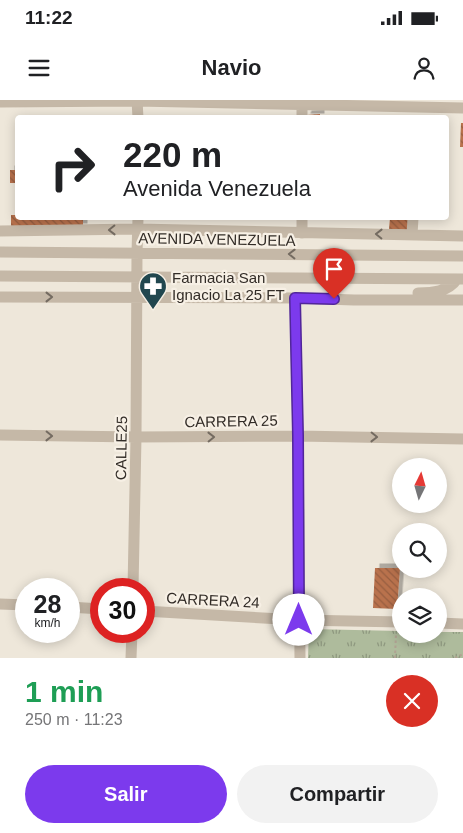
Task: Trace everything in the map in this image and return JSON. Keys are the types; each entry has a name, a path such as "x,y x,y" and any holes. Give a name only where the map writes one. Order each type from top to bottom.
{"street":[{"path":"0,102 138,100 302,102 463,108"},
{"path":"138,100 138,115"},
{"path":"302,102 302,115"},
{"path":"302,220 302,233"},
{"path":"412,235 413,220"},
{"name":"AVENIDA VENEZUELA","path":"0,231 138,223 302,233 463,236"},
{"name":"CALLE25","path":"133,578 138,223"},
{"path":"365,255 463,251"},
{"name":"AVENIDA VENEZUELA","path":"0,252 463,256"},
{"path":"0,276 460,279"},
{"path":"354,300 431,293 448,288 460,279"},
{"path":"0,297 137,302 295,298 463,300"},
{"path":"295,298 300,658"},
{"name":"CARRERA 25","path":"0,435 136,437 298,436 463,439"},
{"path":"0,604 15,605"},
{"name":"CARRERA 24","path":"155,612 392,626"},
{"path":"447,623 463,624"},
{"path":"131,658 132,643"}],"path":[{"path":"395,658 397,643"},
{"path":"455,658 463,654"}],"green space":[{"path":"309,629 392,631 392,643 447,643 447,632 463,632 463,658 308,658"}],"building":[{"path":"461,123 463,123 463,147 460,147"},
{"path":"10,170 15,170 15,183 10,183"},
{"path":"11,215 15,215 15,220 83,220 83,228 11,227"},
{"path":"390,220 411,220 410,230 389,229"},
{"path":"375,568 392,568 392,578 399,578 399,588 392,588 392,609 373,608"}],"place":[{"name":"Farmacia San Ignacio La 25 FT","path":"153,310"}],"route":[{"path":"299,620 295,298 334,299"}]}
